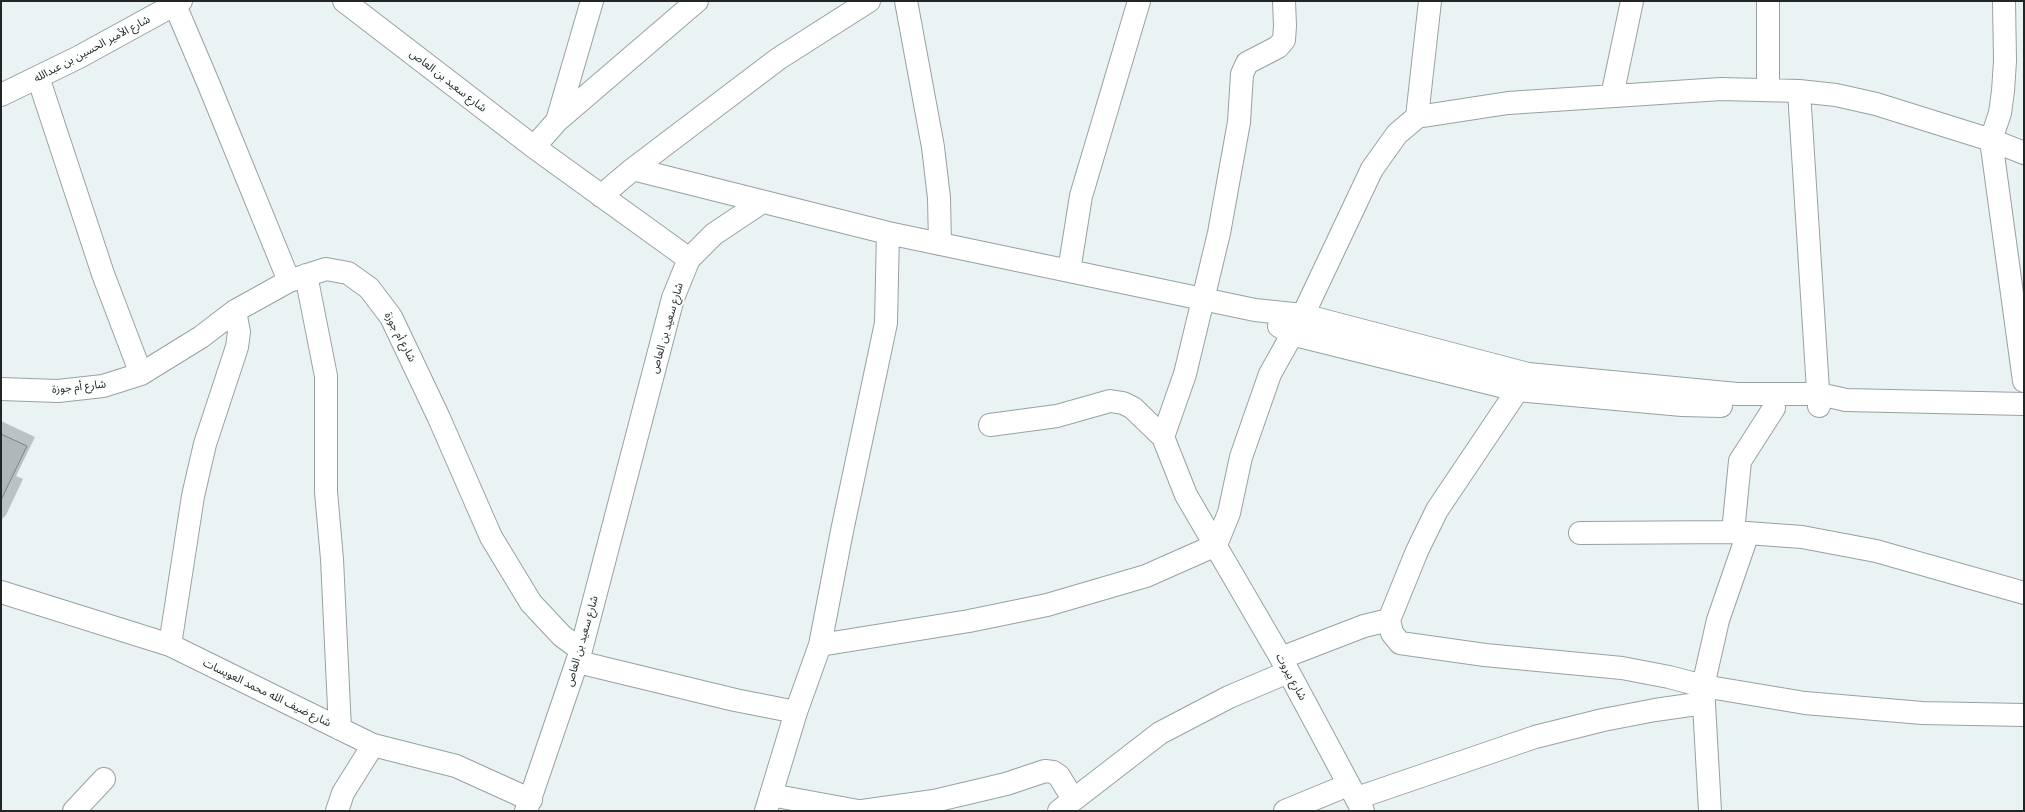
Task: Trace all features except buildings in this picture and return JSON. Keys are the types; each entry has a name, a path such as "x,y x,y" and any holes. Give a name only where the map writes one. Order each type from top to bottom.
{"street":[{"name":"شارع سعيد بن العاص","path":"344,1 534,147 689,259 673,298 579,656 528,806"},
{"path":"557,121 592,1"},
{"path":"534,147 557,121 697,1"},
{"path":"601,196 633,169 778,59 869,1"},
{"path":"906,1 933,147 939,198 940,244"},
{"path":"1069,271 1081,196 1138,1"},
{"path":"990,425 1057,416 1110,401 1123,403 1133,408 1163,437 1185,374 1219,233 1238,122 1242,74 1247,63 1278,47 1284,40 1284,1"},
{"path":"1417,117 1430,1"},
{"path":"1612,96 1632,1"},
{"path":"1768,1 1768,89"},
{"path":"2004,1 2005,61 2003,91 2000,113 1991,140 2024,381"},
{"path":"178,3 210,85 298,278 326,376 326,492 332,559 340,729"},
{"name":"شارع الأمير الحسين بن عبدالله","path":"1,95 79,57 178,3"},
{"path":"38,77 98,260 141,374"},
{"path":"820,646 969,621 1047,605 1146,576 1216,545 1229,513 1241,457 1270,374 1303,315 1372,169 1396,134 1417,117 1508,103 1721,89 1768,89 1836,95 1876,104 1991,140 2024,154"},
{"path":"1799,91 1819,400"},
{"path":"633,169 888,233 1255,310 1303,315 1522,382 1819,400 2024,404"},
{"path":"689,259 714,234 762,202"},
{"path":"858,811 769,803 796,712 820,646 845,515 886,323 888,233"},
{"name":"شارع أم جوزة","path":"1,389 58,391 103,386 141,374 201,337 235,312 298,278 326,269 348,273 369,288 390,317 436,411 491,537 531,603 579,656"},
{"path":"1255,310 1291,334 1522,382 1682,405 1774,408 1819,400"},
{"path":"170,645 193,496 205,444 237,347 239,332 235,312"},
{"path":"1522,382 1437,510 1417,551 1390,620 1392,633 1400,643 1485,655 1622,668 1669,677 1703,695"},
{"path":"1710,811 1703,695 1718,620 1740,532 1740,462 1774,408"},
{"name":"شارع بيروت","path":"1163,437 1186,495 1284,665 1356,798"},
{"path":"1580,533 1740,532 1802,537 1835,542 1883,553 2024,593"},
{"name":"شارع ضيف الله محمد العويسات","path":"1,592 170,645 373,745 456,766 528,806"},
{"path":"862,811 934,801 1006,784 1044,771 1053,772 1059,776 1066,805 1160,733 1230,697 1284,665 1364,626 1390,620"},
{"path":"579,656 736,700 796,712"},
{"path":"1285,811 1356,798 1535,737 1603,720 1655,710 1703,695 1767,698 1922,713 2024,715"},
{"path":"337,811 343,793 373,745"},
{"path":"74,811 104,778"}]}
